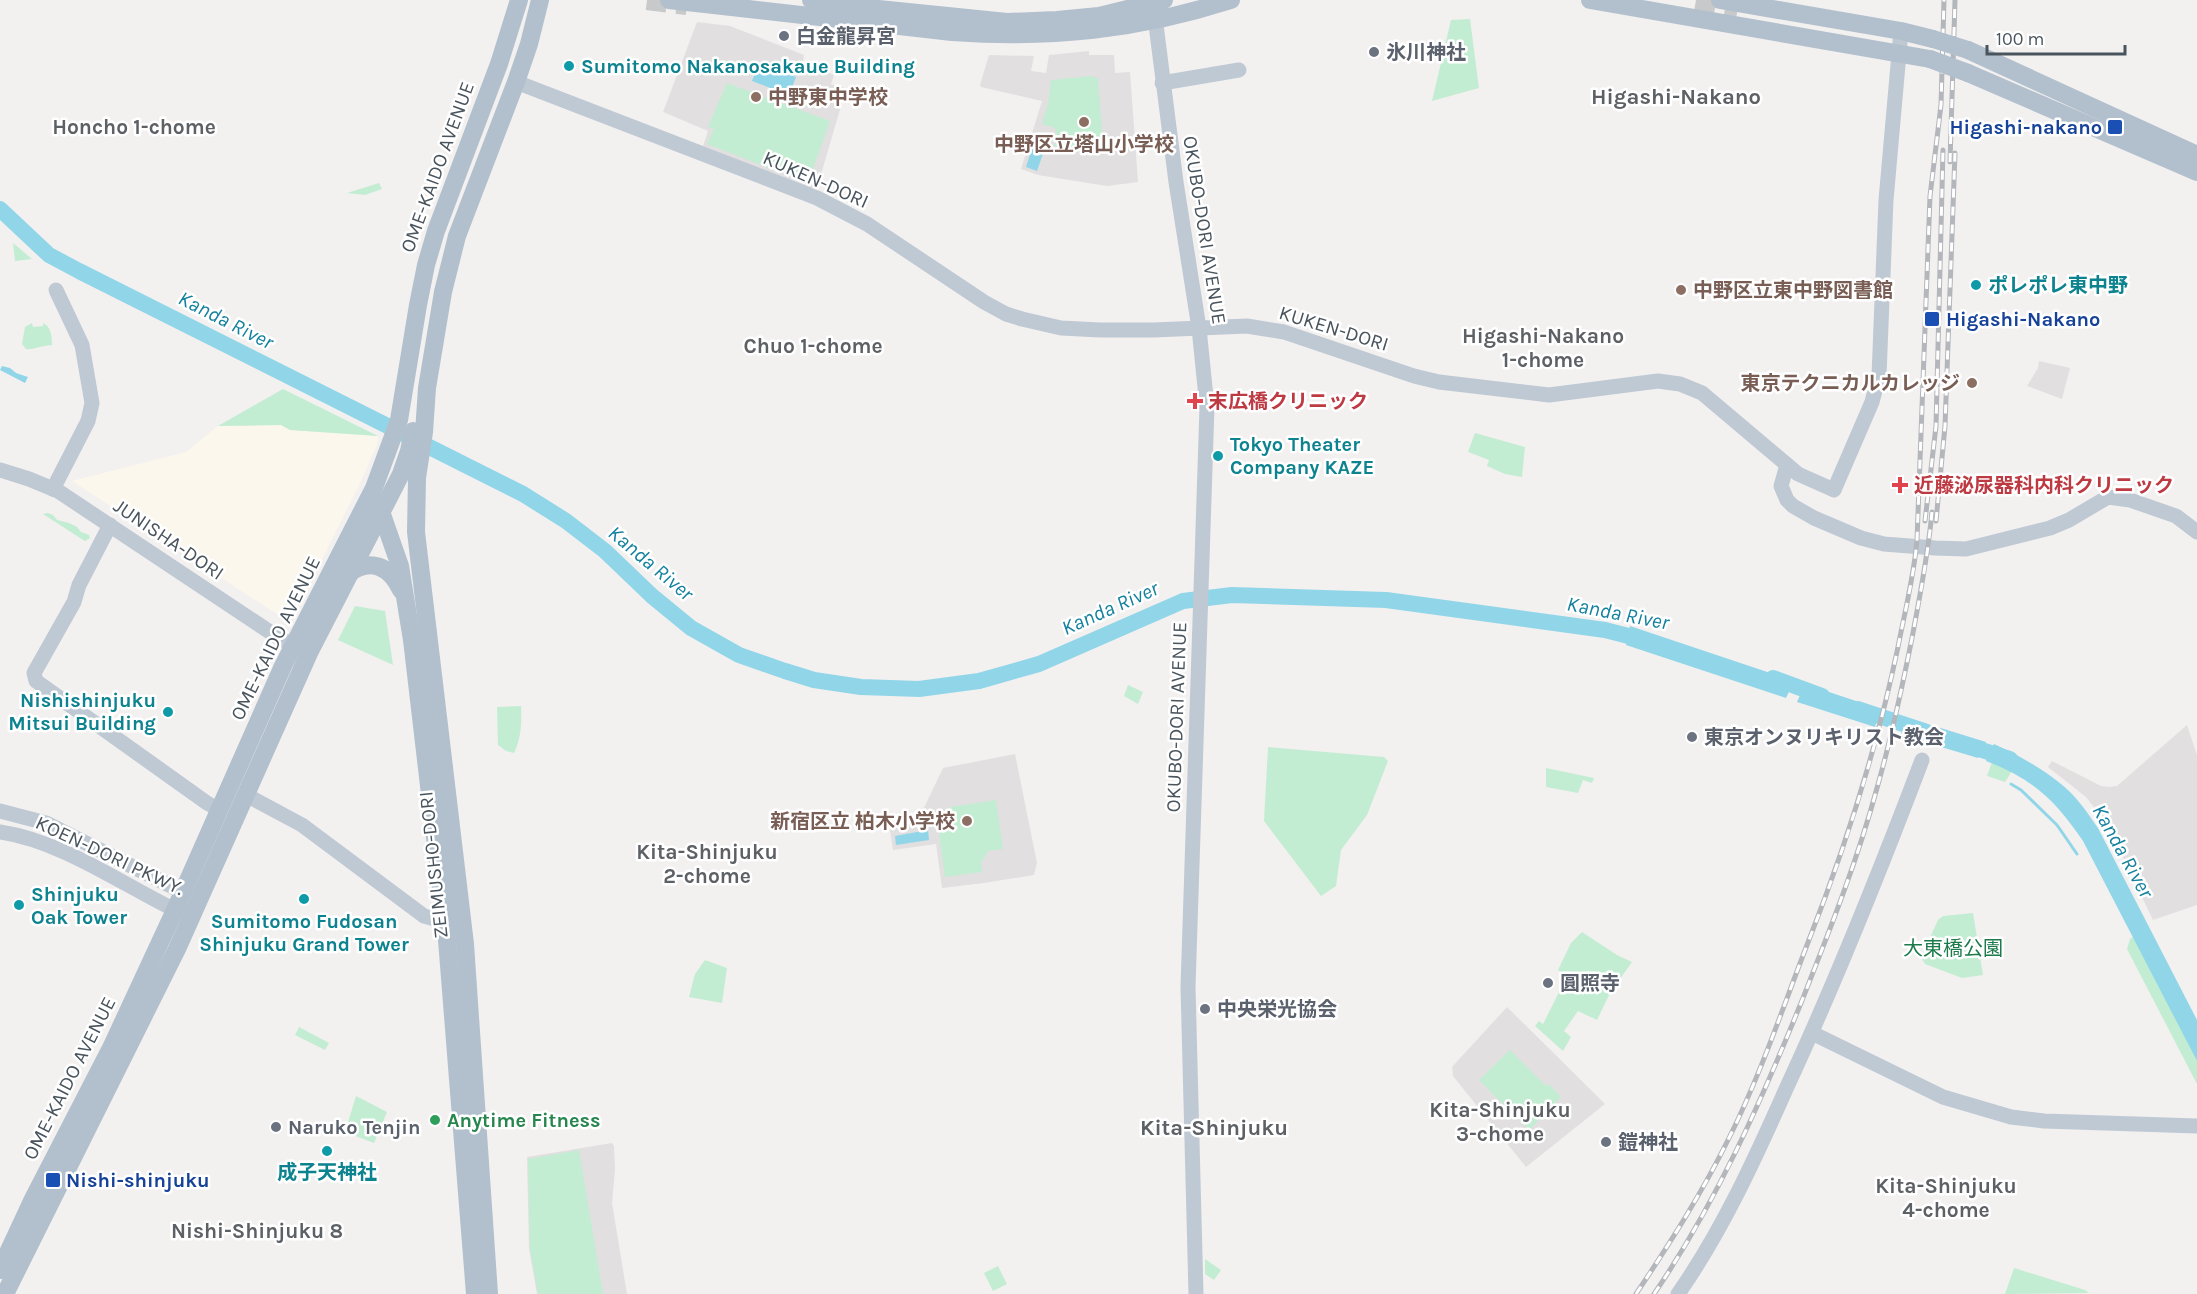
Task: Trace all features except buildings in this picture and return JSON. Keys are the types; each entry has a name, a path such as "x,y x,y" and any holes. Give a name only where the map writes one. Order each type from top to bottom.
{"main road":[{"name":"OME-KAIDO AVENUE","path":"5,1294 177,949 190,896 220,810 301,649 348,574 401,474 415,453 412,426 426,265 447,199 499,64 519,0"},
{"path":"412,426 425,405 443,292 452,255 516,82 529,44 540,0"},
{"path":"669,0 988,34 1056,34 1101,30 1156,6"},
{"path":"811,0 1007,21 1057,20 1099,16 1156,6 1231,0"},
{"path":"1590,0 1930,59 1968,73 2051,111 2197,172"},
{"path":"1720,0 1901,31 1968,50 2197,155"},
{"name":"OME-KAIDO AVENUE","path":"0,1270 28,1209 111,1048 175,910 190,896 246,795 301,649 347,538 374,488 392,443 412,426"},
{"name":"ZEIMUSHO-DORI","path":"415,453 416,532 489,1294"},
{"name":"ZEIMUSHO-DORI","path":"374,488 400,566 454,924 475,1294"},
{"path":"347,538 381,513 392,510 402,512 410,519 416,532"},
{"path":"348,574 364,566 381,567 395,579 406,602"}],"street":[{"name":"OKUBO-DORI AVENUE","path":"1156,6 1162,83 1199,328 1207,407 1188,987 1196,1294"},
{"path":"1899,52 1901,31"},
{"name":"KUKEN-DORI","path":"516,82 817,198 867,224 984,302 1006,314 1061,328 1129,331 1247,326 1284,332 1414,376 1484,388 1549,394 1658,381 1680,384 1702,393 1798,474 1834,490 1876,391 1879,376 1886,200 1899,52"},
{"path":"1162,83 1239,70"},
{"path":"53,489 88,421 92,403 82,345 56,290"},
{"path":"1787,465 1781,486 1787,500 1801,512 1861,538 1908,547 1966,549 2028,535 2069,520 2108,497 2130,500 2176,516 2197,532"},
{"name":"JUNISHA-DORI","path":"0,470 53,489 235,610 301,649"},
{"path":"110,525 79,585 74,602 34,673 36,681 207,804 220,810"},
{"path":"1678,1294 1749,1170 1812,1034 1922,760"},
{"path":"246,795 302,825 424,916 454,924"},
{"name":"KOEN-DORI PKWY.","path":"0,811 46,823 190,896"},
{"name":"KOEN-DORI PKWY.","path":"0,832 34,840 64,852 175,910"},
{"path":"1812,1034 1943,1097 2001,1114 2044,1121 2197,1126"}],"shaded area":[{"name":"中野東中学校","path":"697,22 730,26 804,55 803,62 834,75 831,84 845,88 817,188 814,190 703,146 708,131 663,112"},
{"name":"中野区立塔山小学校","path":"1089,51 1089,55 1114,55 1115,73 1130,72 1138,182 1107,186 1038,175 1021,169 1042,101 980,85 989,55 1034,56 1031,71 1046,73 1049,55"},
{"path":"2039,361 2070,368 2062,399 2027,386 2038,368"},
{"path":"281,425 290,430 378,436 377,445 360,483 298,607 277,614 72,481 186,452 218,426"},
{"path":"2187,725 2197,755 2197,905 2153,920 2107,824 2086,797 2048,767 2052,761 2101,786 2117,786"},
{"name":"新宿区立 柏木小学校","path":"1015,754 1037,863 1034,875 942,888 936,844 893,850 889,824 922,819 922,812 943,768"},
{"path":"1507,1007 1605,1104 1526,1167 1453,1076 1452,1067"},
{"path":"612,1143 615,1169 612,1203 627,1294 537,1294 529,1248 527,1157"}],"green space":[{"path":"1470,19 1479,88 1432,101 1451,20"},
{"path":"1092,76 1098,79 1103,146 1098,153 1054,146 1057,135 1055,128 1042,124 1048,104 1051,80"},
{"path":"727,83 830,121 808,183 707,144 714,129 708,127"},
{"path":"379,183 382,189 365,195 347,193"},
{"path":"13,243 32,259 15,261"},
{"path":"32,323 33,327 43,326 43,323 48,327 52,345 26,349 22,344 25,327"},
{"path":"283,389 378,436 290,430 281,425 218,426"},
{"path":"1475,433 1525,447 1522,477 1505,474 1487,466 1489,460 1468,452"},
{"path":"48,513 57,520 77,527 90,538 85,541 43,514"},
{"path":"355,606 385,611 393,665 338,640"},
{"path":"1128,685 1143,692 1138,704 1124,696"},
{"path":"521,706 520,730 514,753 498,745 497,707"},
{"path":"1268,747 1384,757 1388,761 1367,815 1341,850 1336,886 1321,896 1264,821"},
{"path":"1992,762 2012,771 2005,782 1987,776"},
{"path":"1546,768 1594,778 1592,783 1583,780 1578,793 1546,787"},
{"path":"996,800 1003,849 988,851 981,863 982,872 945,877 937,819 944,812 950,811 950,807"},
{"name":"大東橋公園","path":"1973,913 1983,975 1962,978 1925,964 1921,957 1938,920 1943,916"},
{"path":"1582,932 1632,962 1610,993 1597,1020 1578,1011 1564,1031 1571,1037 1563,1051 1535,1026 1539,1021 1543,1024 1567,976 1558,970 1571,943"},
{"path":"2134,936 2197,1061 2197,1084 2127,949 2130,939"},
{"path":"705,960 727,968 722,1003 689,997 695,974"},
{"path":"299,1027 329,1043 325,1050 295,1035"},
{"path":"1510,1050 1546,1086 1549,1084 1561,1097 1529,1130 1479,1080"},
{"path":"356,1096 387,1112 374,1143 345,1132"},
{"path":"579,1150 603,1294 538,1294 530,1250 528,1159"},
{"path":"1205,1259 1221,1270 1214,1280 1205,1274"},
{"path":"998,1266 1007,1284 993,1291 984,1273"},
{"path":"2014,1268 2085,1290 2089,1293 2005,1294"}],"water":[{"path":"759,63 796,77 789,95 752,81"},
{"path":"1036,135 1048,139 1037,171 1026,167"},
{"path":"2,366 28,377 25,383 0,370"},
{"path":"1630,626 1794,681 1786,698 1626,645"},
{"path":"1805,684 1880,709 1875,727 1797,702"},
{"path":"1905,717 1986,742 1978,758 1901,735"},
{"path":"1994,744 2028,761 2061,784 2079,802 2098,828 2197,1020 2197,1061 2083,841 2063,814 2042,792 2017,775 1986,761"},
{"path":"928,830 929,840 896,845 895,836"}],"waterway":[{"name":"Kanda River","path":"0,209 49,255 523,494 566,521 605,551 652,596 691,628 739,655 814,680 861,687 919,689 979,681 1039,664 1183,601 1232,595 1386,600 1605,630 1648,641"},
{"name":"Kanda River","path":"1773,678 1822,696"},
{"name":"Kanda River","path":"1858,709 1924,731"},
{"name":"Kanda River","path":"1960,743 2010,759"},
{"path":"2011,784 2021,790 2057,825 2077,854"}],"tunnel":[{"path":"647,0 687,5"},
{"path":"1696,0 1738,7"}],"railway":[{"path":"1636,1294 1708,1178 1751,1091 1847,835 1880,724 1909,594 1917,540 1930,196 1941,105 1944,0"},
{"path":"1950,162 1955,0"},
{"path":"1925,521 1936,426 1943,150"},
{"path":"1936,521 1945,426 1955,153"},
{"path":"1654,1294 1717,1189 1753,1115 1801,1003 1852,870 1877,788 1896,713 1921,591 1932,512"}],"place":[{"name":"白金龍昇宮","path":"784,36"},
{"name":"氷川神社","path":"1374,52"},
{"name":"Sumitomo Nakanosakaue Building","path":"569,66"},
{"name":"中野東中学校","path":"756,97"},
{"name":"中野区立塔山小学校","path":"1084,122"},
{"name":"Higashi-nakano","path":"2115,127"},
{"name":"ポレポレ東中野","path":"1976,285"},
{"name":"中野区立東中野図書館","path":"1681,290"},
{"name":"Higashi-Nakano","path":"1932,319"},
{"name":"東京テクニカルカレッジ","path":"1972,383"},
{"name":"末広橋クリニック","path":"1195,401"},
{"name":"Tokyo Theater Company KAZE","path":"1218,456"},
{"name":"近藤泌尿器科内科クリニック","path":"1900,485"},
{"name":"Nishishinjuku Mitsui Building","path":"168,712"},
{"name":"東京オンヌリキリスト教会","path":"1692,737"},
{"name":"新宿区立 柏木小学校","path":"967,821"},
{"name":"Sumitomo Fudosan Shinjuku Grand Tower","path":"304,899"},
{"name":"Shinjuku Oak Tower","path":"19,905"},
{"name":"圓照寺","path":"1548,983"},
{"name":"中央栄光協会","path":"1205,1009"},
{"name":"Anytime Fitness","path":"435,1120"},
{"name":"Naruko Tenjin","path":"276,1127"},
{"name":"鎧神社","path":"1606,1142"},
{"name":"成子天神社","path":"327,1151"},
{"name":"Nishi-shinjuku","path":"53,1180"}],"district":[{"name":"Higashi-Nakano","path":"1676,96"},
{"name":"Honcho 1-chome","path":"134,127"},
{"name":"Chuo 1-chome","path":"813,346"},
{"name":"Higashi-Nakano 1-chome","path":"1543,348"},
{"name":"Kita-Shinjuku 2-chome","path":"707,864"},
{"name":"Kita-Shinjuku 3-chome","path":"1500,1122"},
{"name":"Kita-Shinjuku","path":"1214,1127"},
{"name":"Kita-Shinjuku 4-chome","path":"1946,1198"},
{"name":"Nishi-Shinjuku 8","path":"257,1231"}]}
